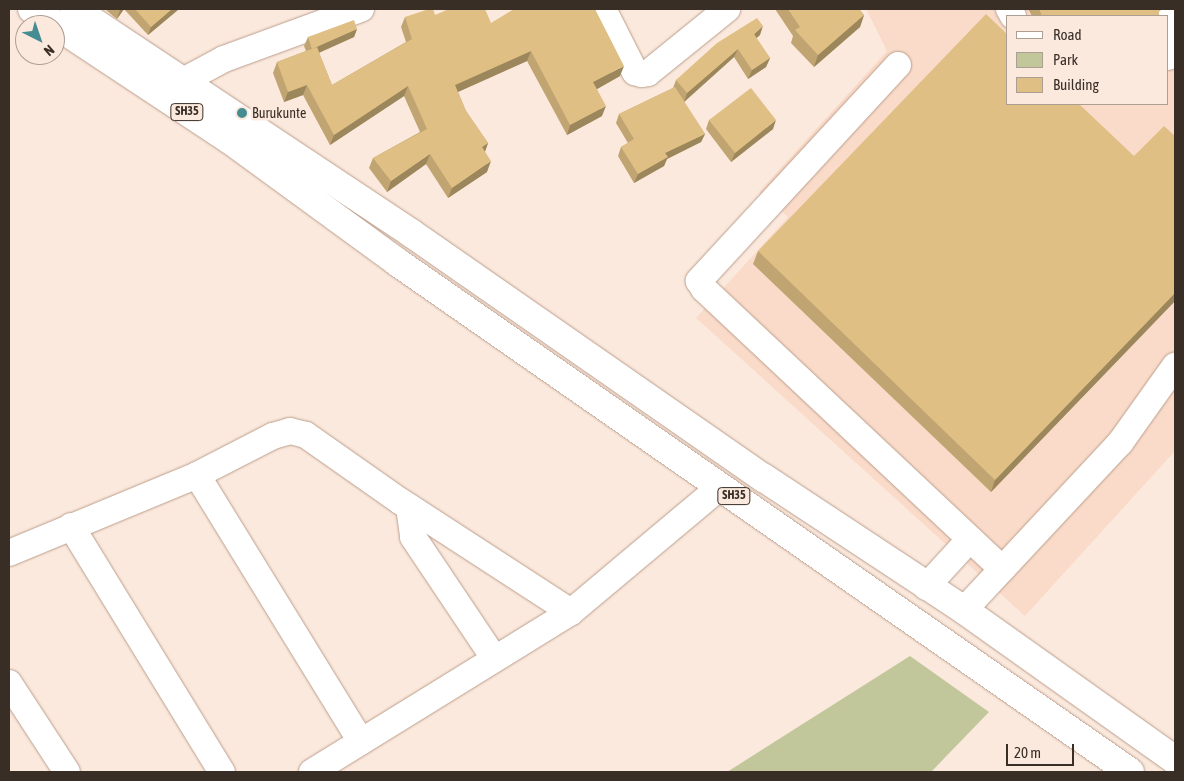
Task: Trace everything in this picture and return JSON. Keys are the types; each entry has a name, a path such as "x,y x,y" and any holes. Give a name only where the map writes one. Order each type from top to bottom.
{"main road":[{"name":"SH35","path":"32,9 230,140 397,262 1130,772"},
{"path":"74,9 184,81"},
{"name":"SH35","path":"184,81 411,233 926,587 964,610 1175,760"}],"street":[{"path":"184,81 224,59 361,9"},
{"path":"603,9 635,72 642,74 648,73 727,9"},
{"path":"1169,23 1175,36"},
{"path":"898,65 699,281 704,289 1002,569"},
{"path":"964,610 1120,443 1175,366"},
{"path":"9,553 197,475 273,436 290,431 306,435 409,506 571,612"},
{"path":"197,475 361,742"},
{"path":"312,772 571,612 720,487"},
{"path":"409,506 413,536 494,658"},
{"path":"71,526 222,772"},
{"path":"926,587 970,539"},
{"path":"9,683 67,772"}],"shaded area":[{"path":"866,9 1175,9 1175,451 1025,616 696,318 788,217 759,192 887,51"}],"green space":[{"path":"910,656 989,712 931,772 727,772"}],"building":[{"path":"135,9 172,9 151,27"},
{"path":"433,9 435,15 449,9 485,9 491,23 514,9 595,9 624,66 593,82 606,106 570,125 531,51 455,85 466,111 488,143 482,147 491,161 452,188 430,154 391,181 373,158 427,129 408,86 334,135 307,85 288,92 277,62 317,47 332,85 412,39 405,17"},
{"path":"788,9 859,9 864,15 818,55 795,30 800,27"},
{"path":"1039,9 1159,9 1159,15 1042,15"},
{"path":"986,14 1006,33 1006,105 1080,105 1134,156 1164,126 1175,136 1175,293 995,480 758,251"},
{"path":"757,18 763,26 754,34 770,58 752,70 738,49 687,93 676,80 717,43"},
{"path":"354,20 357,29 312,49 308,37"},
{"path":"675,87 705,134 665,153 668,157 638,174 621,147 634,139 619,114"},
{"path":"751,88 776,120 735,153 709,120"}],"place":[{"name":"Burukunte","path":"242,113"}]}
